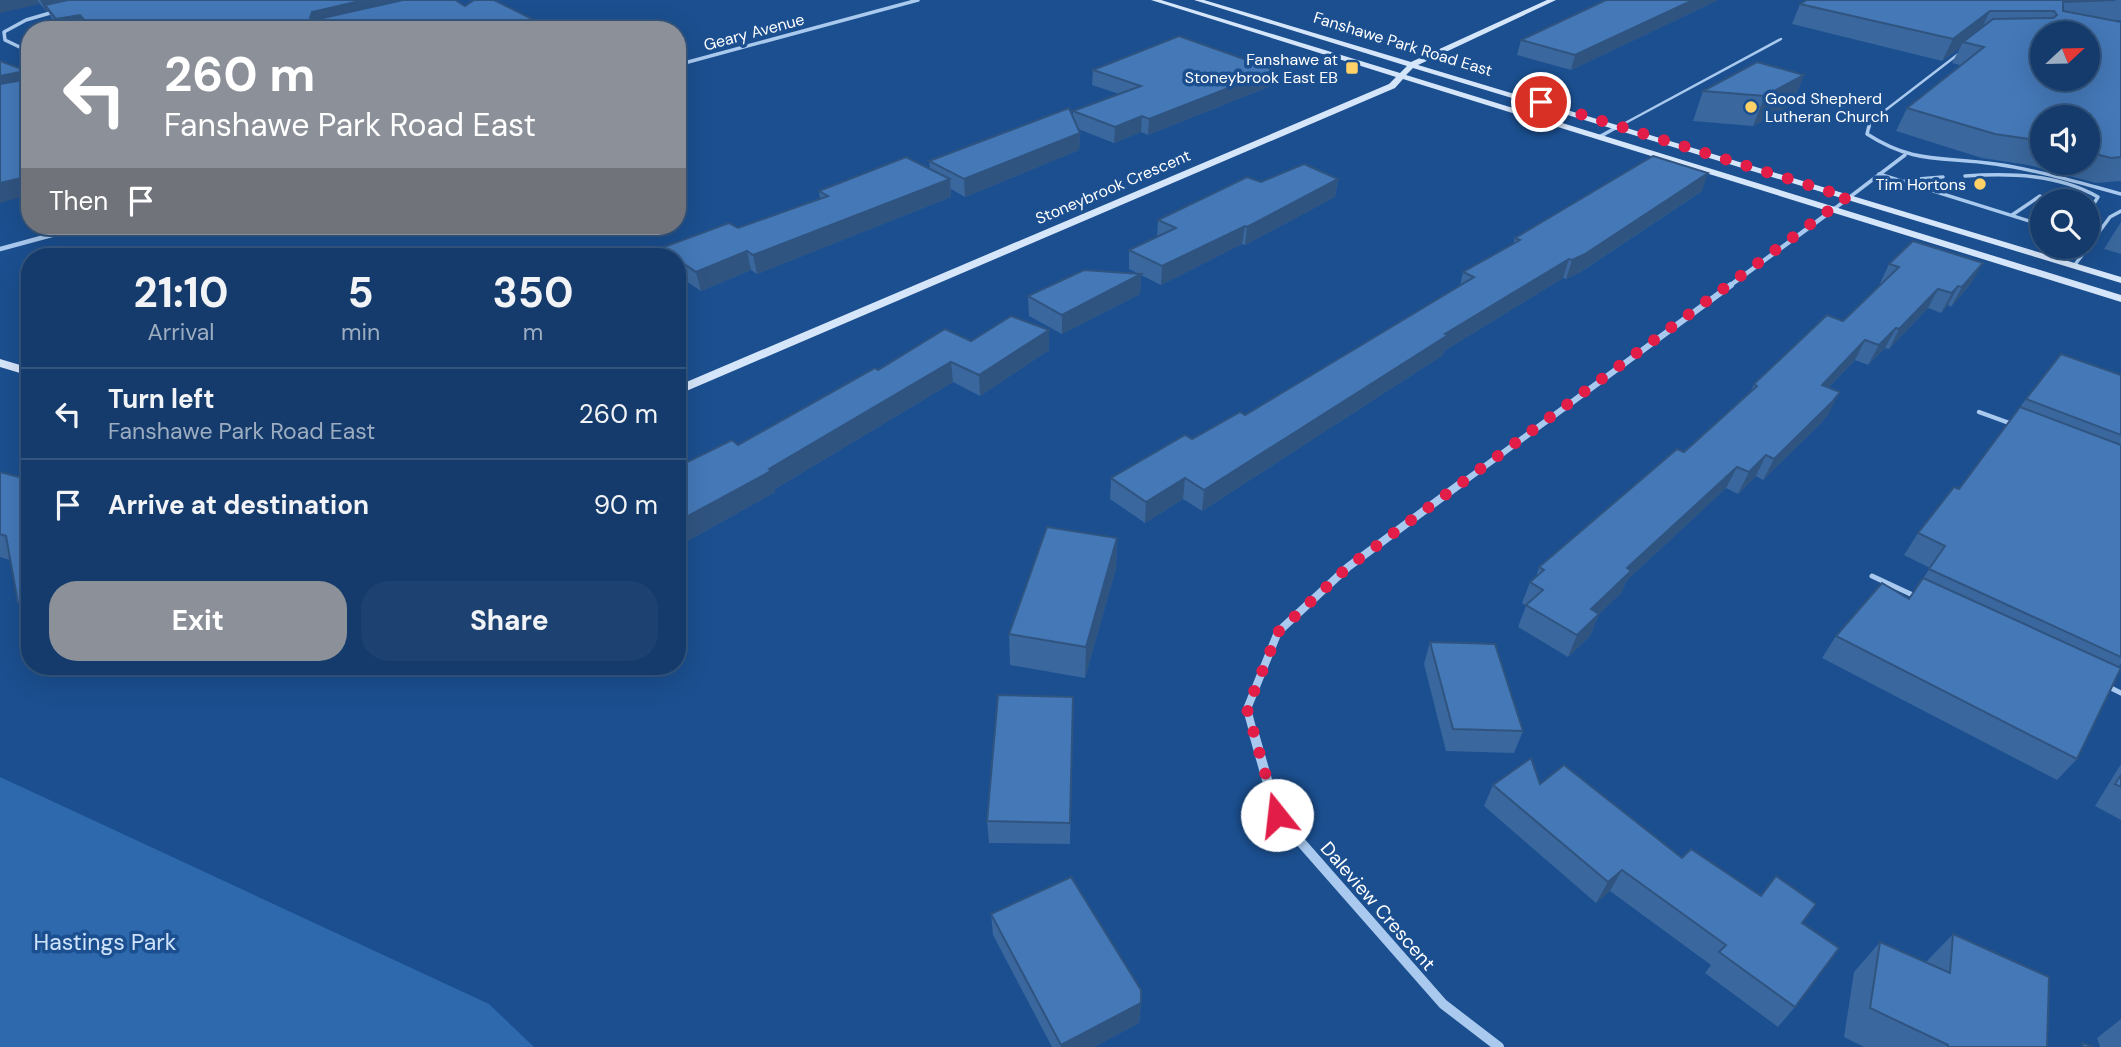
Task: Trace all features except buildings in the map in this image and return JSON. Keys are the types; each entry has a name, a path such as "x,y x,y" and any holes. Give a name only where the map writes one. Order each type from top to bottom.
{"main road":[{"name":"Fanshawe Park Road East","path":"1154,0 2121,299"},
{"name":"Fanshawe Park Road East","path":"1197,0 1617,125 2121,280"},
{"name":"Stoneybrook Crescent","path":"686,387 1392,86 1413,64 1553,0"},
{"path":"0,363 21,369"}],"street":[{"name":"Geary Avenue","path":"686,63 918,0"},
{"path":"24,21 67,9"},
{"path":"21,23 4,32 5,40 21,48"},
{"name":"Daleview Crescent","path":"1499,1047 1443,1004 1277,815 1247,709 1278,632 1348,567 1834,209"},
{"path":"0,249 52,235"}],"lane":[{"path":"1599,137 1780,39"},
{"path":"1961,51 1870,122 1867,134 1885,148 1905,155 1939,162 1992,163 2121,194"},
{"path":"1834,209 1905,155"},
{"path":"1879,174 2030,221"},
{"path":"1965,176 2004,174 2082,189"},
{"path":"1903,180 1943,177"},
{"path":"2012,215 2030,203"},
{"path":"2100,231 2110,217 2121,211"},
{"path":"2074,266 2079,259"},
{"path":"1979,412 2018,426"},
{"path":"1872,576 1922,599"},
{"path":"2096,681 2121,692"}],"green space":[{"name":"Hastings Park","path":"0,777 489,1004 534,1047 0,1047"}],"place":[{"name":"Fanshawe at Stoneybrook East EB","path":"1352,68"},
{"name":"Good Shepherd Lutheran Church","path":"1751,107"},
{"name":"Tim Hortons","path":"1980,184"}],"route":[{"path":"1277,815 1247,709 1278,632 1348,567 1847,197 1541,102"}]}
